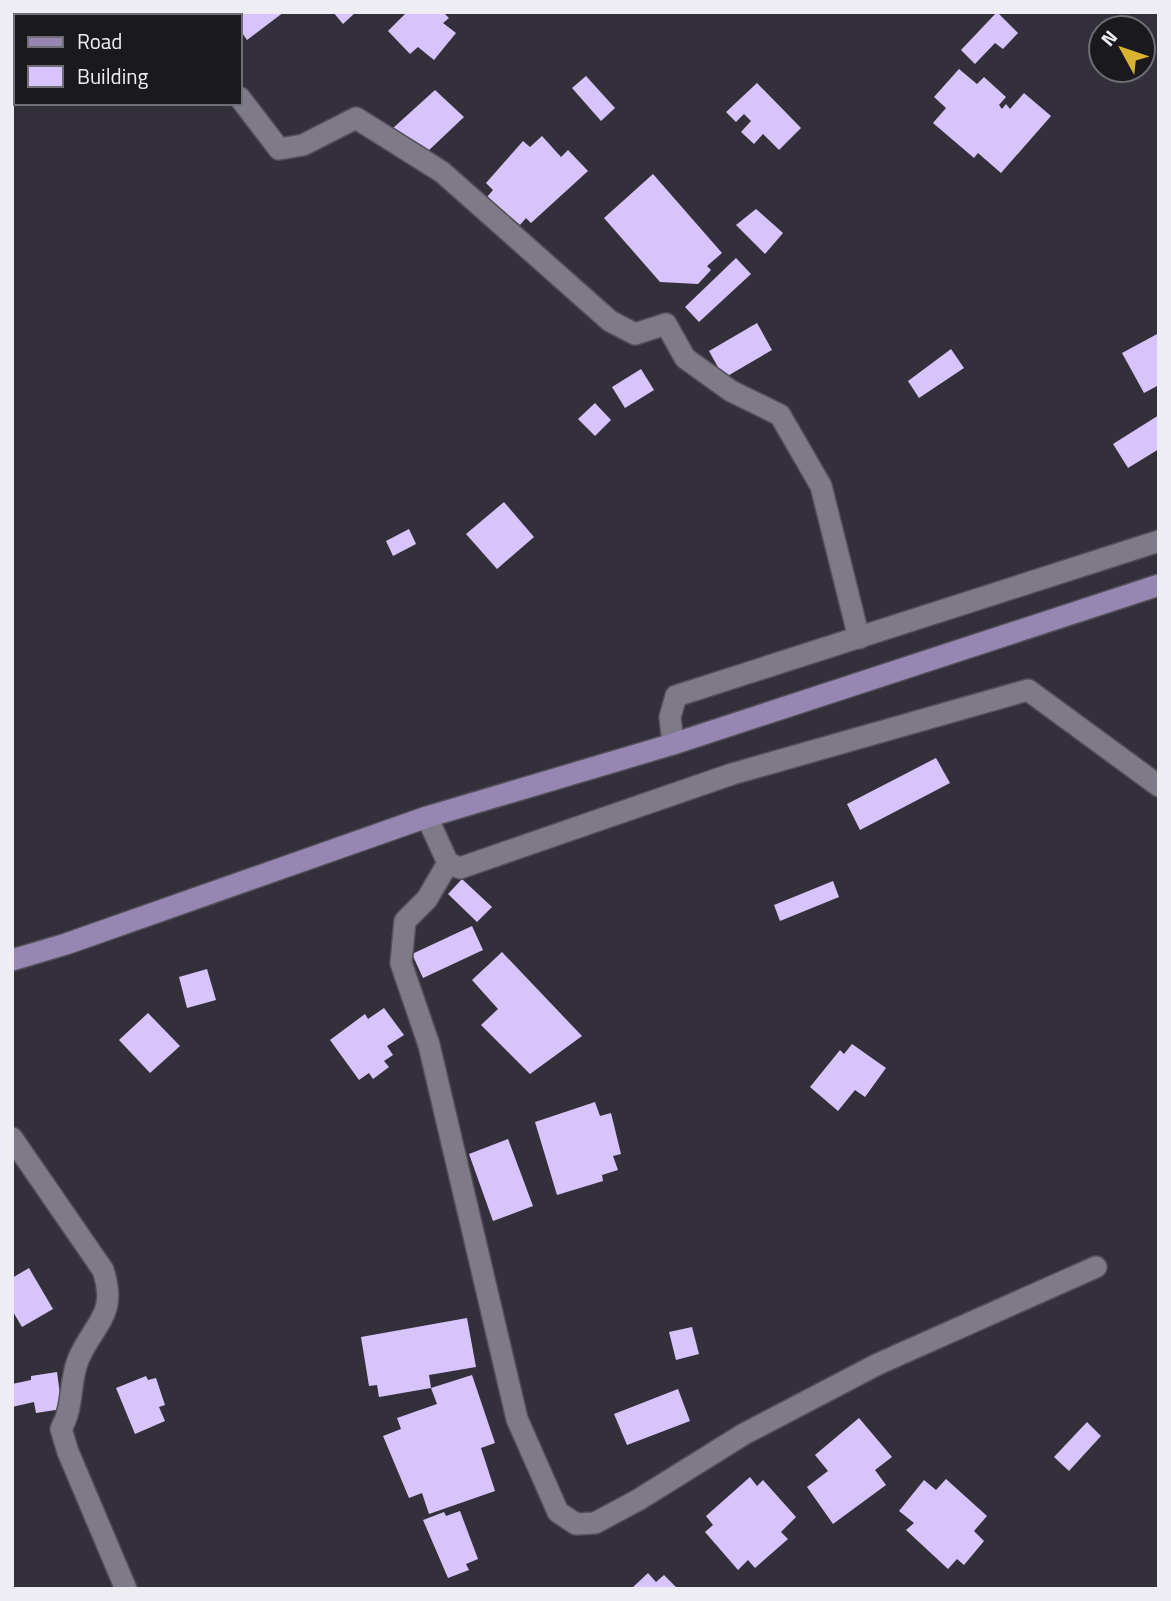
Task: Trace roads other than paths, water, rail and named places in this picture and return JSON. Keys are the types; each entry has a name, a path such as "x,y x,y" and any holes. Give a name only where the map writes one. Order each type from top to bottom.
{"main road":[{"path":"12,960 66,944 427,817 673,744 1159,585"}],"street":[{"path":"242,101 279,149 303,145 356,118 442,172 610,321 635,334 666,324 685,358 731,391 780,415 821,486 859,638"},
{"path":"673,744 670,717 676,696 1159,541"},
{"path":"427,817 448,863 460,868 732,774 1028,690 1159,786"},
{"path":"448,863 427,898 405,921 401,963 429,1045 517,1419 558,1512 576,1524 595,1522 638,1500 744,1434 878,1364 1096,1267"},
{"path":"12,1138 103,1270 110,1292 105,1314 77,1362 70,1413 61,1429 126,1589"}]}
